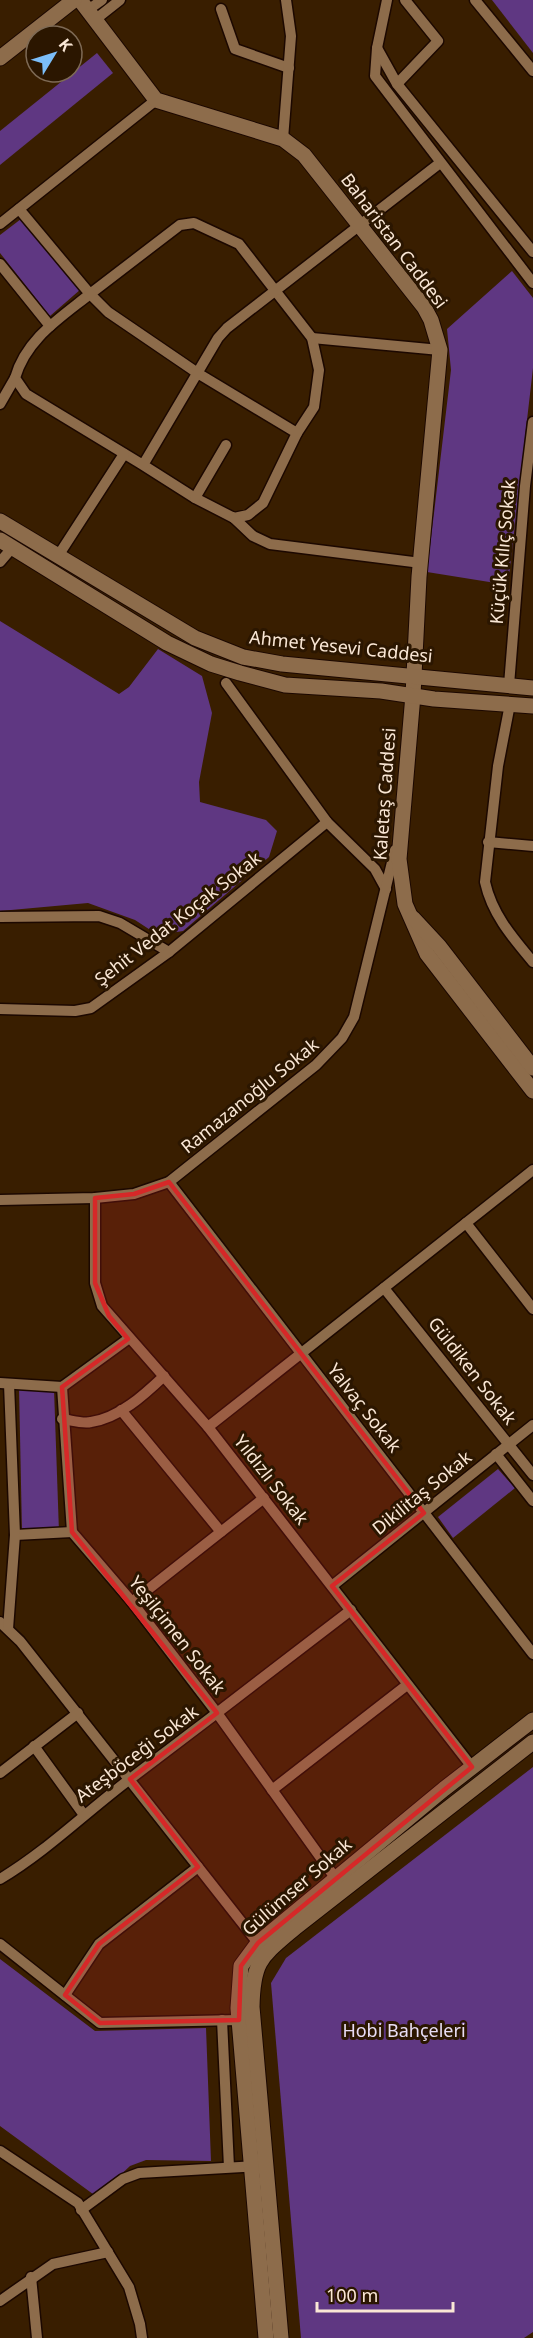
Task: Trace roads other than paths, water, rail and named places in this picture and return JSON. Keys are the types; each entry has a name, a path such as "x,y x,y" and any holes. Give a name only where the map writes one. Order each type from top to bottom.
{"street":[{"path":"0,58 74,0"},
{"path":"88,10 102,0"},
{"path":"88,10 120,0"},
{"path":"283,139 291,36 286,0"},
{"path":"387,0 377,48 375,76 533,283"},
{"path":"397,84 438,41 405,0"},
{"path":"475,0 533,71"},
{"path":"221,9 235,49 290,68"},
{"path":"0,224 156,100 88,10"},
{"path":"377,48 397,84 533,252"},
{"name":"Baharistan Caddesi","path":"156,100 283,139 295,147 312,163 431,320 441,350 413,675"},
{"path":"143,465 199,374 218,338 358,225 440,164"},
{"path":"20,209 90,294 108,312 199,374 297,433"},
{"path":"0,404 15,378 20,360 39,336 180,225 194,223 239,244 312,338 318,370 314,407 297,433 263,504 248,515 234,518"},
{"path":"0,264 50,326"},
{"path":"312,338 441,350"},
{"path":"15,378 26,394 195,498 234,518 253,536 270,544 421,563"},
{"name":"Küçük Kılıç Sokak","path":"509,685 529,486 533,422"},
{"path":"195,498 226,445"},
{"path":"58,556 124,454"},
{"name":"Ahmet Yesevi Caddesi","path":"0,521 195,638 243,657 282,664 533,688"},
{"path":"0,562 6,544"},
{"name":"Ahmet Yesevi Caddesi","path":"6,544 167,643 212,664 285,685 533,706"},
{"name":"Kaletaş Caddesi","path":"413,675 400,831 400,883 409,914 427,954 533,1091"},
{"path":"226,683 327,822 375,869 386,889"},
{"path":"510,704 485,882 489,900 504,928 533,962"},
{"name":"Şehit Vedat Koçak Sokak","path":"0,1009 75,1011 91,1008 169,952 327,822"},
{"name":"Ramazanoğlu Sokak","path":"0,1200 94,1198 134,1194 169,1182 316,1065 342,1038 358,1006 400,831"},
{"path":"489,842 533,846"},
{"name":"Kaletaş Caddesi","path":"409,914 438,946 533,1068"},
{"path":"0,917 99,916 120,923 169,952"},
{"path":"208,1427 533,1170"},
{"name":"Yalvaç Sokak","path":"169,1182 533,1654"},
{"name":"Yıldızlı Sokak","path":"94,1198 97,1295 128,1339 208,1427 472,1767"},
{"path":"466,1223 533,1309"},
{"name":"Güldiken Sokak","path":"384,1288 533,1475"},
{"path":"128,1339 62,1388 5,1384 15,1535 4,1626 20,1641 78,1713 258,1943"},
{"path":"62,1419 90,1423 121,1410 143,1396 164,1376"},
{"path":"15,1535 72,1532 62,1419 62,1388"},
{"path":"121,1410 222,1532"},
{"name":"Dikilitaş Sokak","path":"332,1586 533,1425"},
{"path":"496,1455 533,1501"},
{"path":"132,1602 264,1498"},
{"name":"Yeşilçimen Sokak","path":"72,1532 132,1602 217,1713 336,1879"},
{"name":"Ateşböceği Sokak","path":"0,1879 36,1856 130,1779 351,1610"},
{"path":"272,1790 407,1685"},
{"path":"0,1773 78,1713"},
{"name":"Gülümser Sokak","path":"266,2338 258,2166 239,2020 241,1966 258,1943 472,1767 533,1720"},
{"path":"281,2338 258,2166 253,1977 264,1955 533,1742"},
{"path":"34,1746 84,1815"},
{"path":"65,1995 99,1944 198,1867"},
{"path":"0,1944 100,2023 239,2020"},
{"path":"222,2020 229,2167"},
{"path":"1,2155 78,2204 129,2287 140,2324 141,2338"},
{"path":"81,2210 123,2179 139,2173 258,2166"},
{"path":"0,2301 31,2277 53,2264 108,2252"},
{"path":"31,2277 37,2338"}],"park label":[{"name":"Hobi Bahçeleri","path":"404,2031"}]}
